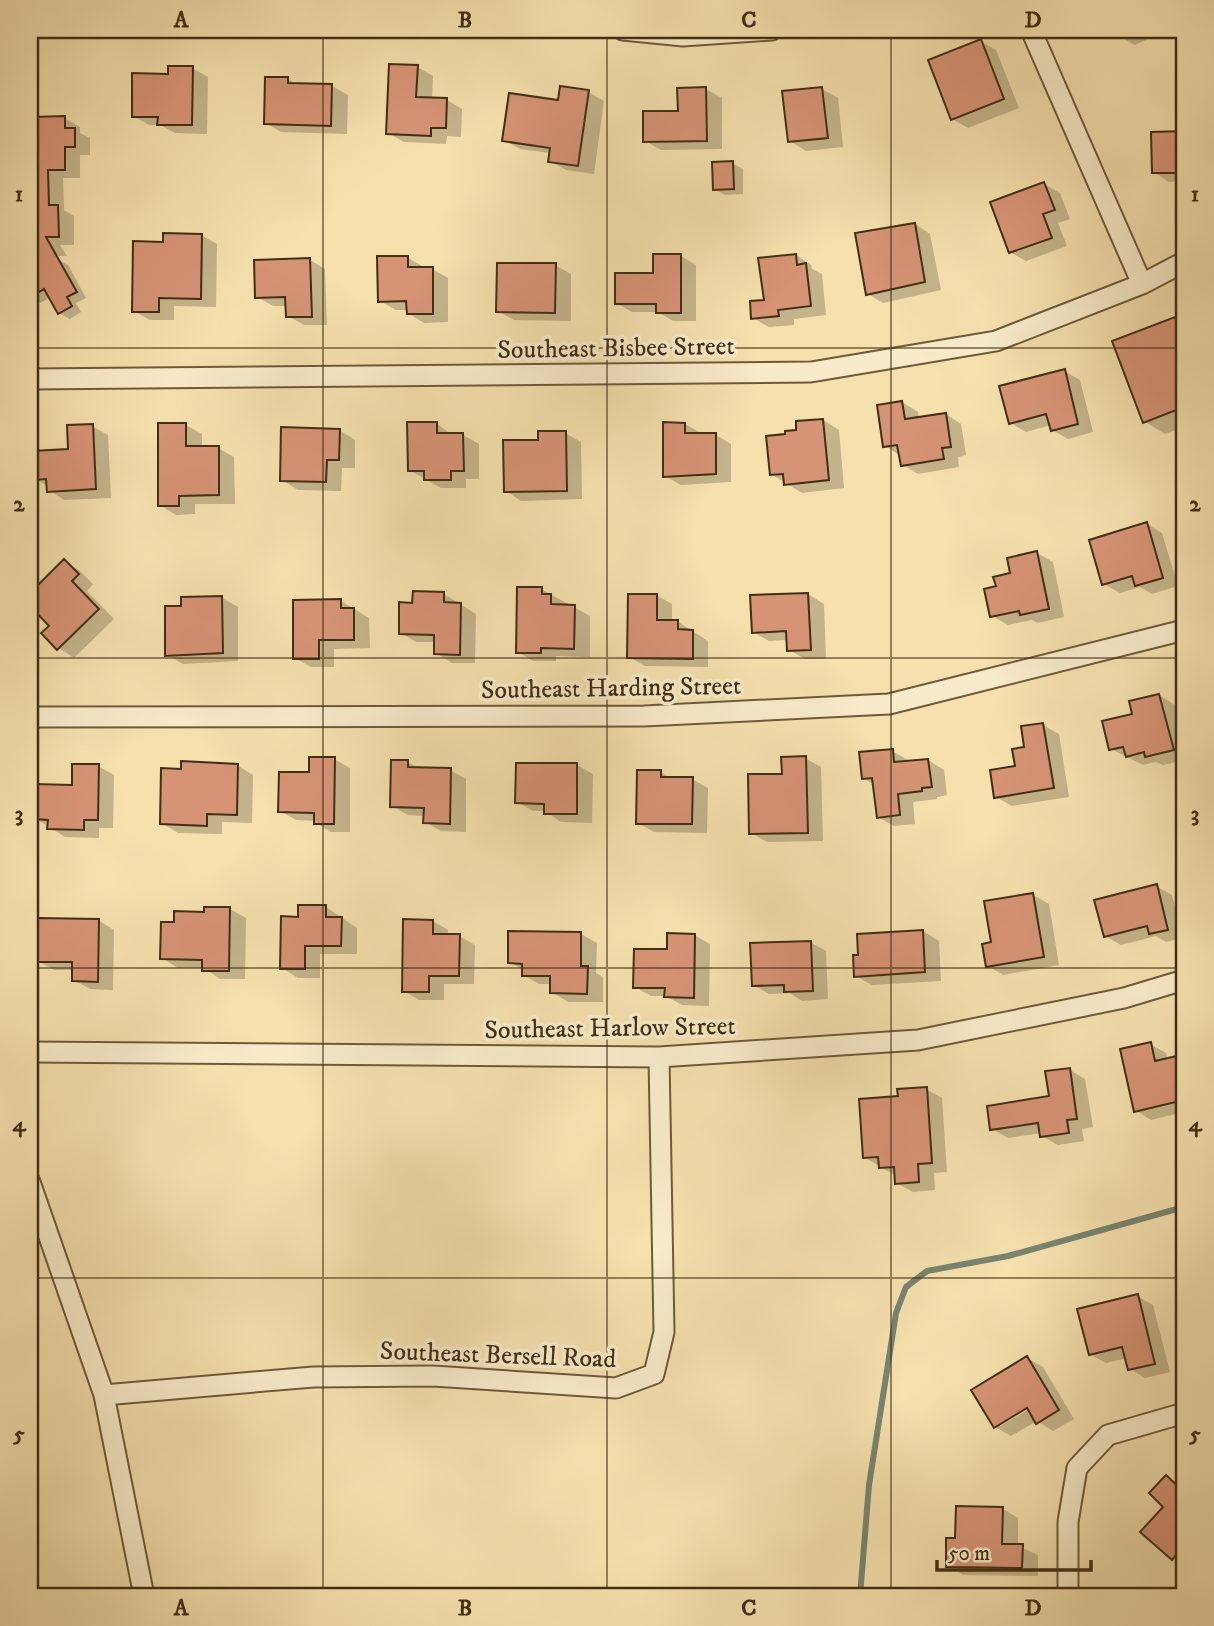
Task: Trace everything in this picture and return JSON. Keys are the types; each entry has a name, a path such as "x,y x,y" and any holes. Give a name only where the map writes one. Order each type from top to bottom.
{"street":[{"path":"623,30 683,36 772,30"},
{"path":"1031,30 1142,284"},
{"name":"Southeast Bisbee Street","path":"30,379 811,372 996,341 1142,284 1184,262"},
{"name":"Southeast Harding Street","path":"30,717 644,716 889,704 1184,630"},
{"name":"Southeast Harlow Street","path":"30,1052 659,1057 918,1040 1124,998 1184,980"},
{"name":"Southeast Bersell Road","path":"104,1395 313,1377 433,1376 616,1388 654,1374 664,1332 659,1057"},
{"path":"30,1182 104,1395 144,1596"},
{"path":"1068,1596 1068,1522 1077,1468 1108,1436 1184,1413"}],"building":[{"path":"981,39 1004,99 951,120 928,60"},
{"path":"389,64 418,65 416,97 447,98 446,128 431,128 431,136 386,134"},
{"path":"168,66 193,66 192,125 157,125 158,117 132,117 132,73 168,74"},
{"path":"265,77 288,77 288,83 332,84 331,126 264,124"},
{"path":"560,86 589,90 578,166 548,162 550,148 502,141 509,93 558,100"},
{"path":"706,87 707,141 643,142 643,111 678,111 677,88"},
{"path":"822,87 828,138 788,142 782,91"},
{"path":"65,116 65,128 75,128 75,147 65,147 65,170 48,170 49,205 58,205 59,237 46,237 77,292 67,297 72,306 58,314 44,289 30,298 30,148 32,117"},
{"path":"1184,131 1184,173 1152,173 1151,132"},
{"path":"733,161 734,189 713,190 712,162"},
{"path":"1044,182 1055,210 1043,214 1052,238 1009,253 990,202"},
{"path":"915,223 925,282 866,295 855,233"},
{"path":"163,233 202,234 201,299 159,298 159,312 132,312 133,241 163,242"},
{"path":"653,254 681,254 681,313 656,313 656,304 615,304 615,273 653,273"},
{"path":"796,254 797,265 806,263 811,306 778,310 779,316 751,319 750,301 764,300 758,258"},
{"path":"377,256 408,256 408,267 433,267 433,314 407,314 406,301 378,302"},
{"path":"310,258 312,317 286,317 285,297 255,298 254,260"},
{"path":"497,263 556,263 555,313 496,312"},
{"path":"1175,317 1184,343 1184,407 1143,423 1112,341"},
{"path":"1065,369 1078,424 1051,431 1046,414 1009,424 999,386"},
{"path":"902,401 905,419 946,413 951,447 942,448 944,459 901,466 897,445 883,447 877,405"},
{"path":"823,419 829,480 784,485 783,474 770,475 766,436 796,430 796,421"},
{"path":"407,422 437,422 437,433 463,433 464,471 451,471 451,480 424,480 424,471 408,471"},
{"path":"663,422 685,423 685,433 716,433 716,474 663,477"},
{"path":"158,423 186,423 186,446 219,446 219,495 179,496 179,506 158,506"},
{"path":"93,424 96,489 47,492 46,479 34,480 32,451 68,449 67,425"},
{"path":"281,427 340,429 339,460 327,460 326,482 280,481"},
{"path":"538,431 566,431 567,491 504,492 503,440 538,440"},
{"path":"1147,522 1163,578 1135,586 1132,576 1102,585 1089,540"},
{"path":"1037,551 1049,609 990,617 984,589 996,586 993,577 1010,573 1007,558"},
{"path":"64,559 79,574 72,581 99,609 57,650 41,633 49,626 30,606 30,593"},
{"path":"517,587 542,587 542,594 551,594 551,604 575,605 574,649 541,648 541,653 516,653"},
{"path":"413,591 444,592 444,602 461,603 460,655 434,654 434,635 399,634 399,602 412,603"},
{"path":"808,593 811,650 787,651 786,631 752,633 750,595"},
{"path":"628,594 657,594 657,620 678,620 678,629 693,630 693,659 627,658"},
{"path":"222,596 223,653 165,656 165,606 181,606 181,597"},
{"path":"341,599 341,608 354,608 354,640 319,640 319,659 293,659 293,600"},
{"path":"1159,694 1174,750 1145,757 1144,752 1126,757 1123,747 1109,750 1102,721 1132,714 1129,701"},
{"path":"1043,723 1054,788 994,798 990,770 1015,766 1012,749 1024,747 1021,726"},
{"path":"893,749 894,762 928,759 932,787 898,794 900,815 877,818 872,778 862,779 859,752"},
{"path":"806,756 808,833 749,834 748,774 782,774 781,757"},
{"path":"309,757 335,757 334,824 314,824 314,813 278,812 279,772 309,772"},
{"path":"391,760 408,760 408,767 451,768 450,824 423,823 424,808 390,807"},
{"path":"181,761 238,764 237,815 207,814 207,826 160,824 161,768 181,769"},
{"path":"516,763 577,763 577,814 544,814 544,804 515,803"},
{"path":"72,764 99,764 98,820 84,820 84,830 47,829 48,820 34,819 34,784 72,785"},
{"path":"637,770 661,770 661,777 693,777 692,824 636,824"},
{"path":"1157,884 1168,930 1149,934 1147,926 1104,937 1094,900"},
{"path":"1033,893 1044,957 986,967 982,944 991,942 984,901"},
{"path":"298,905 326,905 326,917 342,917 341,946 305,946 305,969 280,969 281,916 298,917"},
{"path":"204,907 230,907 229,971 202,971 202,960 160,959 161,922 174,922 174,911 204,912"},
{"path":"37,918 99,919 98,982 72,981 72,962 36,962"},
{"path":"403,919 433,920 433,934 460,934 459,976 429,976 429,992 402,992"},
{"path":"923,930 925,972 854,977 853,955 858,955 857,934"},
{"path":"508,931 581,932 581,966 588,966 587,994 550,993 550,976 522,976 522,964 508,963"},
{"path":"667,933 695,934 694,998 664,997 665,988 633,988 634,949 667,949"},
{"path":"811,941 813,991 784,992 784,985 752,986 750,943"},
{"path":"1151,1042 1155,1061 1181,1055 1184,1100 1134,1112 1120,1049"},
{"path":"1070,1068 1077,1119 1067,1120 1069,1133 1040,1137 1038,1123 990,1130 987,1106 1049,1096 1045,1071"},
{"path":"927,1087 932,1163 918,1164 919,1182 895,1184 894,1167 879,1168 878,1157 863,1158 859,1099 898,1096 897,1089"},
{"path":"1138,1294 1155,1364 1128,1370 1122,1347 1089,1355 1077,1309"},
{"path":"1027,1356 1059,1410 1036,1424 1027,1408 994,1428 971,1390"},
{"path":"1166,1475 1184,1492 1184,1546 1172,1560 1140,1532 1163,1507 1149,1493"},
{"path":"956,1506 1003,1507 1002,1544 1023,1544 1022,1568 946,1567 946,1538 955,1538"}],"waterway":[{"path":"860,1596 869,1485 896,1313 906,1287 927,1271 1008,1256 1184,1207"}]}
